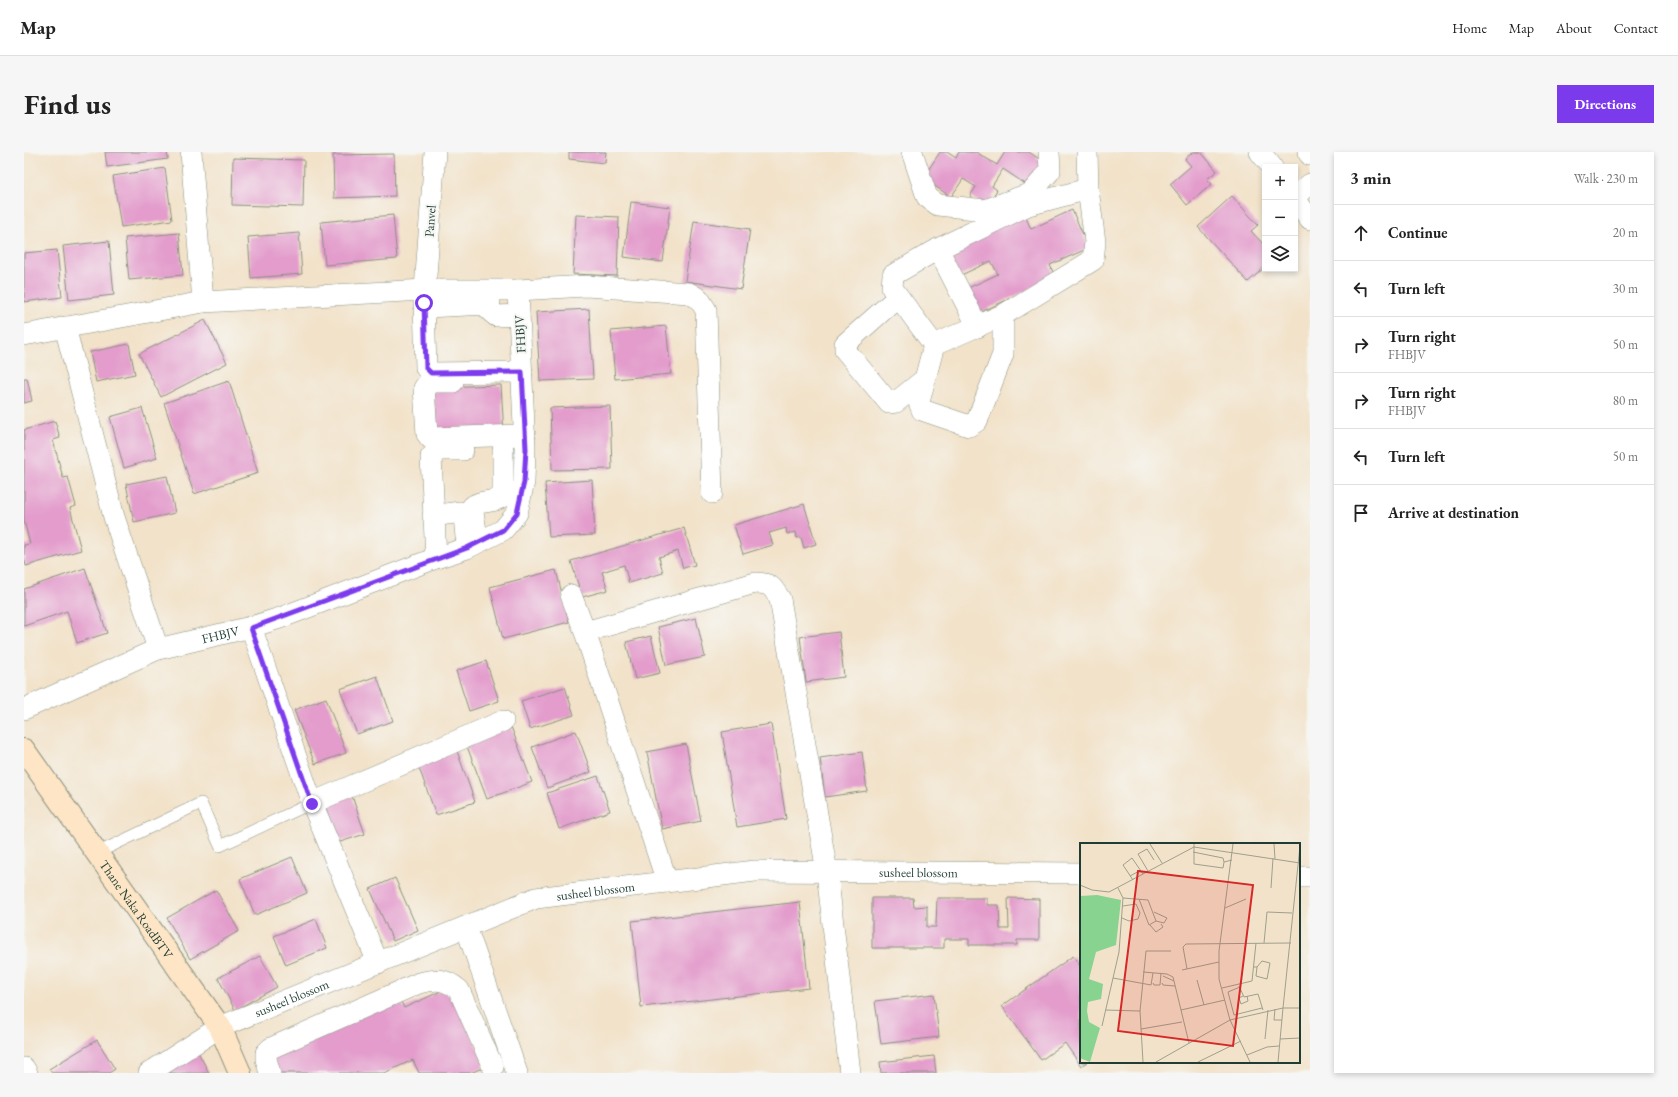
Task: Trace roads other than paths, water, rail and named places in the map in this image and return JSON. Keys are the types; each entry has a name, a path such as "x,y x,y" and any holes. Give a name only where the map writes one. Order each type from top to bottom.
{"main road":[{"name":"Thane Naka RoadBTV","path":"24,750 220,1027 240,1073"}],"street":[{"path":"191,152 203,302"},
{"name":"Panvel","path":"435,152 425,299 426,368 431,373 522,376"},
{"path":"912,152 927,197 938,205 985,210 1032,193 1050,171 1049,152"},
{"path":"934,345 1003,315 1093,260 1095,242 1088,189 1087,152"},
{"path":"1260,152 1270,164"},
{"path":"1298,195 1310,184"},
{"path":"934,345 892,288 893,275 938,249 1028,205 1088,189"},
{"path":"1296,200 1310,219"},
{"path":"938,249 978,327"},
{"path":"24,335 203,302 489,297 518,290 586,286 689,293 699,299 706,310 712,493"},
{"name":"FHBJV","path":"24,709 158,649 251,628 280,618 477,543 503,530 517,513 513,481 525,442 518,290"},
{"path":"489,297 490,311 496,316 519,315"},
{"path":"898,297 844,344 845,350 889,403 896,402 925,379"},
{"path":"934,345 919,402 922,410 969,426 978,421 1003,354 1003,315"},
{"path":"65,327 114,517 158,649"},
{"path":"522,376 429,382 424,388 427,434 430,438 525,442"},
{"path":"436,558 431,457 438,450 503,449 525,442"},
{"path":"477,543 472,507 476,504 500,499 513,481 503,449"},
{"path":"433,516 460,512 462,513 477,543"},
{"path":"585,632 755,584 766,583 774,589 780,599 827,872 850,1073"},
{"path":"571,595 585,632 666,882"},
{"path":"251,628 312,804 378,963"},
{"path":"312,804 503,721"},
{"name":"susheel blossom","path":"149,1073 220,1027 536,898 755,871 1080,873"},
{"path":"270,1073 266,1053 271,1048 419,983 430,981 444,981 451,983 459,990 486,1070 515,1065 466,927"},
{"path":"24,1068 27,1073"}],"lane":[{"path":"97,853 201,803 220,846 312,804"}]}
